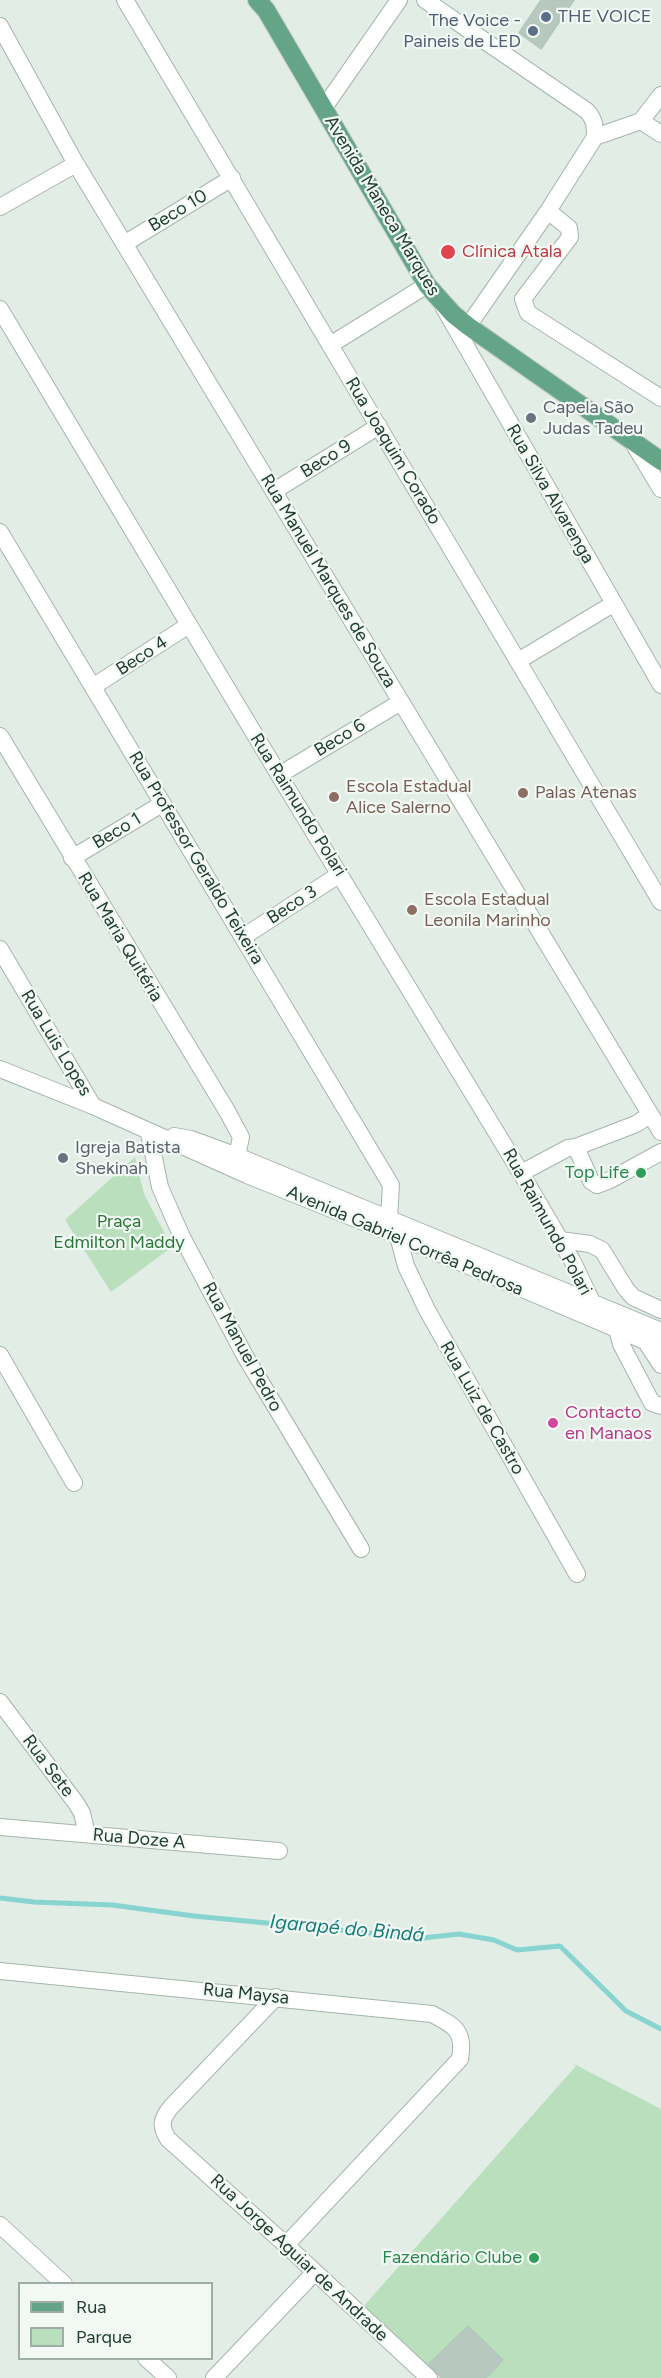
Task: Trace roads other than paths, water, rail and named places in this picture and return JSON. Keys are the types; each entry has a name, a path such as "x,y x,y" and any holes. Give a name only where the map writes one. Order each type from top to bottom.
{"main road":[{"name":"Avenida Maneca Marques","path":"257,0 266,10 427,285 440,302 468,326 661,461"}],"street":[{"name":"Rua Joaquim Corado","path":"125,0 661,902"},
{"path":"323,109 399,0"},
{"path":"425,0 587,111 593,118 595,137 548,211 468,326"},
{"name":"Rua Manuel Marques de Souza","path":"0,26 76,164 661,1132"},
{"path":"595,137 641,122 661,95"},
{"path":"641,122 661,134"},
{"path":"0,207 76,164"},
{"name":"Beco 10","path":"124,244 232,178"},
{"path":"548,211 569,228 570,237 523,299 528,313 661,398"},
{"path":"330,345 427,285"},
{"name":"Rua Silva Alvarenga","path":"440,302 661,685"},
{"name":"Rua Raimundo Polari","path":"0,309 521,1173 560,1240 592,1302"},
{"name":"Beco 9","path":"274,491 379,426"},
{"path":"632,441 661,489"},
{"name":"Rua Professor Geraldo Teixeira","path":"0,532 391,1185 389,1218"},
{"path":"518,661 613,603"},
{"name":"Beco 4","path":"94,686 189,625"},
{"name":"Beco 6","path":"279,775 401,702"},
{"name":"Rua Maria Quitéria","path":"0,736 241,1137 237,1156"},
{"name":"Beco 1","path":"72,858 162,804"},
{"name":"Beco 3","path":"243,937 340,874"},
{"name":"Rua Luis Lopes","path":"0,949 93,1106"},
{"name":"Avenida Gabriel Corrêa Pedrosa","path":"0,1069 93,1106 246,1175 398,1236 654,1345"},
{"path":"521,1173 568,1148 636,1124 650,1115"},
{"name":"Avenida Gabriel Corrêa Pedrosa","path":"149,1132 191,1139 237,1156 661,1331"},
{"name":"Rua Manuel Pedro","path":"149,1132 160,1186 182,1237 245,1356 361,1549"},
{"path":"576,1147 591,1181 597,1185 661,1152"},
{"name":"Rua Luiz de Castro","path":"398,1236 406,1266 427,1310 577,1574"},
{"path":"560,1240 590,1245 602,1250 633,1297 661,1310"},
{"path":"617,1329 621,1344 652,1403 661,1406"},
{"path":"654,1345 661,1365"},
{"path":"0,1355 74,1483"},
{"name":"Rua Sete","path":"0,1702 76,1803 82,1813 87,1834"},
{"name":"Rua Doze A","path":"0,1827 279,1851"},
{"name":"Rua Maysa","path":"0,1971 432,2014 453,2025 463,2043 460,2059 286,2244"},
{"name":"Rua Jorge Aguiar de Andrade","path":"276,1997 163,2117 162,2128 168,2139 286,2244 429,2378"},
{"path":"0,2225 63,2282"},
{"path":"214,2378 315,2272"},
{"path":"148,2360 168,2378"}],"waterway":[{"name":"Igarapé do Bindá","path":"0,1898 34,1902 112,1905 194,1916 423,1938 459,1934 494,1940 517,1950 560,1946 626,2011 661,2029"}],"place":[{"name":"THE VOICE","path":"546,17"},
{"name":"The Voice - Paineis de LED","path":"533,31"},
{"name":"Clínica Atala","path":"448,252"},
{"name":"Capela São Judas Tadeu","path":"531,418"},
{"name":"Palas Atenas","path":"523,793"},
{"name":"Escola Estadual Alice Salerno","path":"334,797"},
{"name":"Escola Estadual Leonila Marinho","path":"412,910"},
{"name":"Igreja Batista Shekinah","path":"63,1158"},
{"name":"Top Life","path":"641,1173"},
{"name":"Contacto en Manaos","path":"553,1423"},
{"name":"Fazendário Clube","path":"534,2258"}],"park label":[{"name":"Praça Edmilton Maddy","path":"119,1232"}]}
